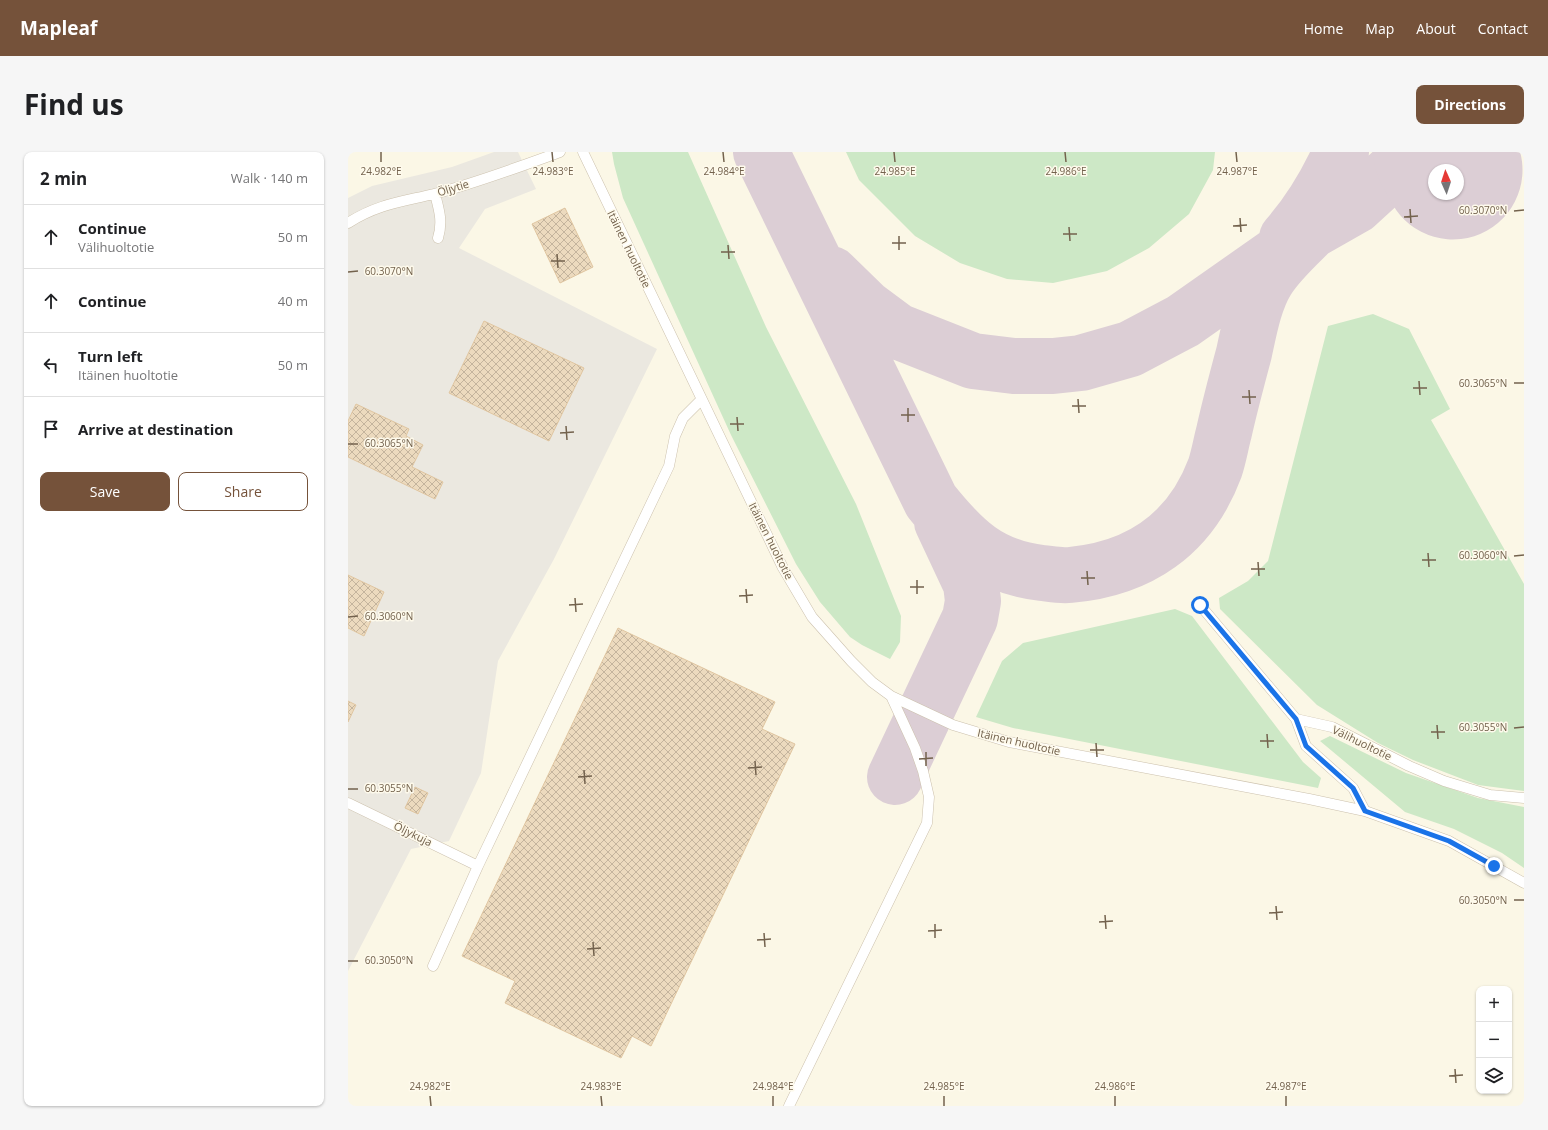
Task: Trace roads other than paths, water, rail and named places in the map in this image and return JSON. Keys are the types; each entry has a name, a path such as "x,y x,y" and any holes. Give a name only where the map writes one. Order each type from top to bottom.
{"lane":[{"name":"Öljytie","path":"348,223 362,214 393,202 435,194 560,152"},
{"name":"Itäinen huoltotie","path":"582,152 783,568 812,617 850,661 872,682 891,696 953,725 1009,742 1365,811 1449,841 1524,883"},
{"path":"435,194 441,220 438,238"},
{"path":"433,966 478,866 669,466 675,436 683,418 701,400"},
{"path":"1200,605 1296,719 1306,746 1353,788 1365,811"},
{"path":"789,1106 927,822 929,797 923,771 915,748 891,696"},
{"name":"Välihuoltotie","path":"1296,719 1332,727 1409,766 1444,781 1490,795 1524,798"},
{"name":"Öljykuja","path":"348,803 478,866"}]}
